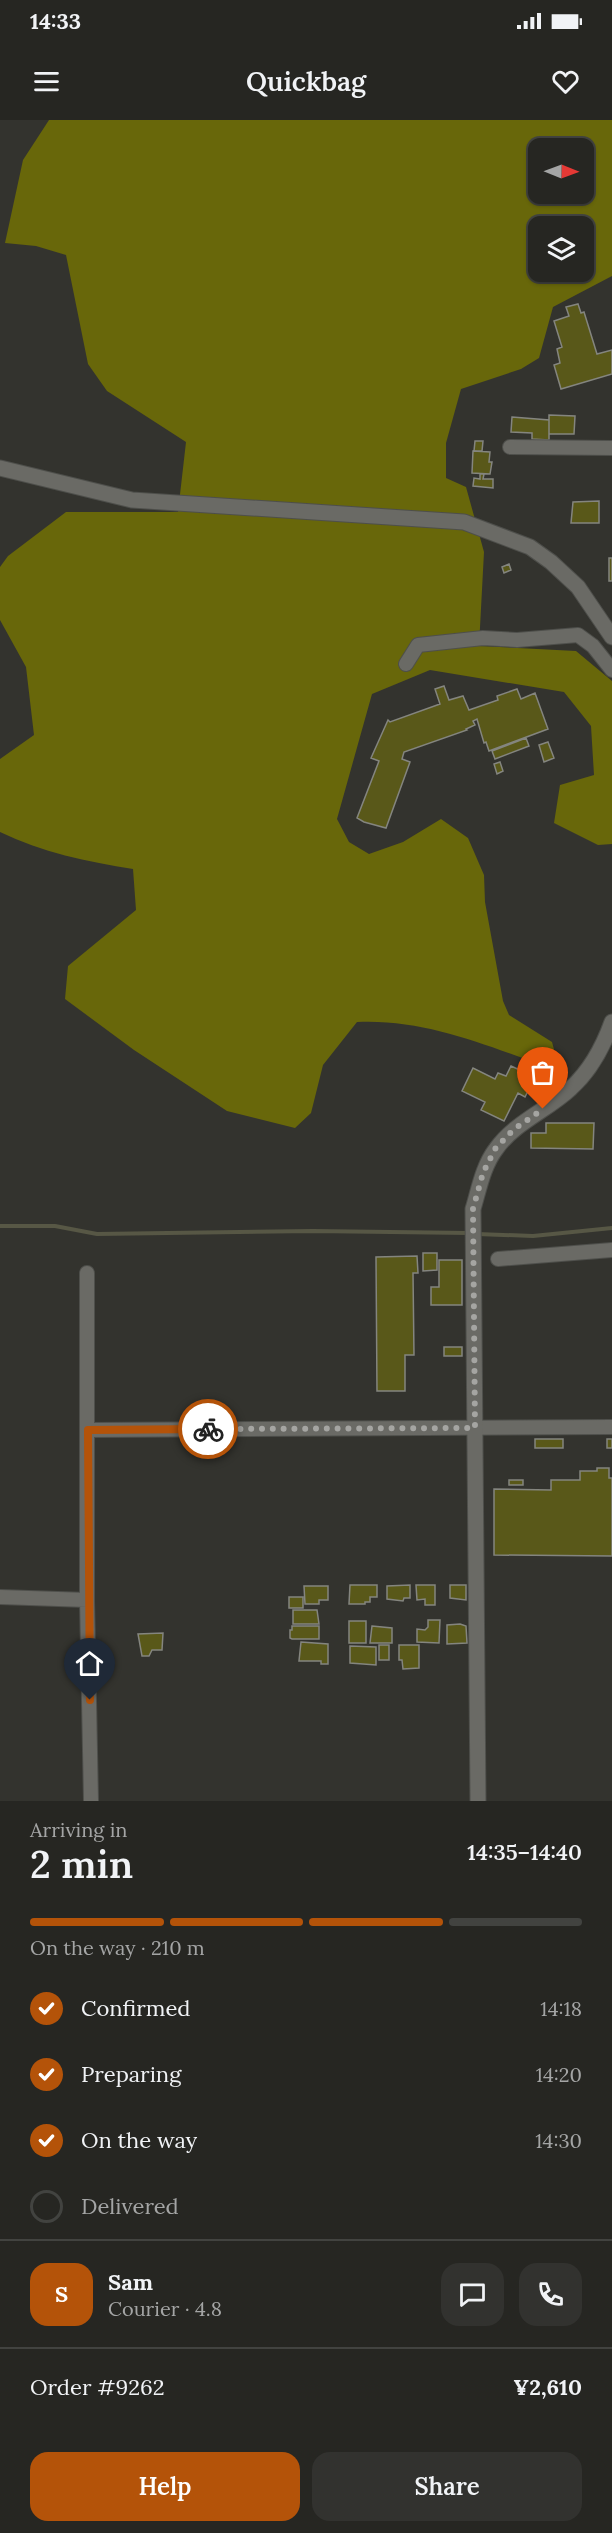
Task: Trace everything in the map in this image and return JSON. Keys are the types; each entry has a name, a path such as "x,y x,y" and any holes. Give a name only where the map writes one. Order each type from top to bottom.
{"street":[{"path":"510,447 612,448"},
{"path":"0,468 132,500 464,522 530,547 551,562 578,587 612,637"},
{"path":"406,664 418,645 483,638 517,640 578,635 593,646 612,670"},
{"path":"478,1801 473,1209 483,1173 495,1149 513,1130 577,1083 589,1069 605,1042 612,1022"},
{"path":"498,1259 612,1250"},
{"path":"87,1273 87,1600 91,1801"},
{"path":"88,1430 612,1427"},
{"path":"0,1597 87,1600"}],"shaded area":[{"path":"49,120 612,120 612,276 553,307 539,358 521,369 461,389 446,443 446,478 466,487 484,552 479,646 576,651 612,681 612,844 598,845 554,823 560,785 594,775 591,726 564,692 430,670 372,694 337,819 349,842 369,854 403,842 441,819 468,838 484,875 485,902 503,1001 509,1015 552,1042 556,1057 540,1064 428,1028 405,1024 357,1022 323,1065 311,1113 295,1128 227,1111 134,1050 65,999 68,966 136,910 133,869 65,855 0,832 0,759 34,735 26,667 0,620 0,567 8,556 66,512 178,512 186,442 107,391 88,364 66,255 36,246 5,243 23,160"}],"building":[{"path":"578,304 581,313 584,312 597,354 612,350 612,374 561,389 554,365 560,363 557,349 562,347 554,321 569,316 566,307"},
{"path":"549,415 575,416 574,434 549,434"},
{"path":"512,417 549,420 549,440 532,439 532,433 511,432"},
{"path":"475,441 483,441 482,451 474,451"},
{"path":"473,451 490,452 489,462 492,462 490,474 472,473"},
{"path":"480,474 484,474 483,479 493,479 493,488 473,486 474,478 480,479"},
{"path":"599,501 599,523 571,523 573,502"},
{"path":"609,558 612,558 612,581 609,581"},
{"path":"509,564 511,570 504,573 502,567"},
{"path":"444,686 449,700 463,696 469,710 498,700 497,696 517,689 521,699 535,693 548,729 489,751 486,742 484,743 477,719 473,721 475,725 467,730 404,752 402,759 410,762 386,828 357,818 379,761 371,758 388,720 390,722 440,704 435,689"},
{"path":"526,738 529,746 495,759 492,751"},
{"path":"548,742 554,758 544,762 539,745"},
{"path":"500,762 503,771 497,774 494,764"},
{"path":"511,1066 535,1077 525,1097 518,1093 504,1121 481,1110 485,1102 462,1091 473,1068 495,1079 498,1073 506,1076"},
{"path":"542,1075 554,1085 545,1096 531,1085 535,1078 537,1080"},
{"path":"546,1123 594,1123 593,1149 531,1148 531,1133 546,1133"},
{"path":"423,1253 437,1253 437,1270 423,1271"},
{"path":"417,1256 418,1273 413,1273 414,1355 405,1355 405,1391 377,1391 376,1257"},
{"path":"439,1260 462,1260 462,1305 431,1305 431,1287 439,1287"},
{"path":"444,1347 462,1347 462,1356 444,1356"},
{"path":"535,1439 563,1439 563,1448 535,1448"},
{"path":"607,1439 612,1439 612,1448 607,1448"},
{"path":"597,1468 609,1468 609,1478 612,1478 612,1556 494,1555 494,1489 551,1490 551,1480 580,1480 580,1471 597,1471"},
{"path":"509,1480 523,1480 523,1485 509,1485"},
{"path":"350,1585 377,1585 377,1597 370,1597 370,1602 365,1602 365,1604 349,1604"},
{"path":"410,1585 410,1598 404,1598 403,1601 387,1599 387,1586"},
{"path":"416,1585 435,1585 435,1605 425,1605 425,1599 417,1600"},
{"path":"450,1585 466,1585 466,1600 450,1598"},
{"path":"304,1586 328,1586 328,1600 319,1600 319,1604 305,1604"},
{"path":"289,1597 303,1597 303,1608 289,1608"},
{"path":"293,1610 317,1610 319,1624 293,1624"},
{"path":"428,1620 440,1620 439,1643 417,1642 417,1629 425,1630 428,1627"},
{"path":"349,1621 366,1621 366,1643 349,1643"},
{"path":"447,1625 466,1626 467,1643 447,1644"},
{"path":"292,1626 319,1626 319,1639 292,1639 290,1630"},
{"path":"372,1626 392,1628 392,1643 370,1643"},
{"path":"163,1633 162,1650 152,1650 149,1656 142,1656 138,1634"},
{"path":"301,1642 328,1644 328,1664 321,1664 321,1661 299,1661"},
{"path":"379,1645 389,1645 389,1660 379,1660"},
{"path":"399,1645 419,1645 419,1668 403,1669 402,1660 399,1660"},
{"path":"350,1646 376,1647 376,1665 350,1663"}],"waterway":[{"path":"0,1226 55,1226 97,1234 313,1231 469,1233"},
{"path":"477,1234 533,1236 612,1228"}],"way so far":[{"path":"208,1429 475,1428 473,1209 483,1173 495,1149 513,1130 543,1109"}],"route":[{"path":"90,1700 87,1600 88,1430 208,1429"}]}
